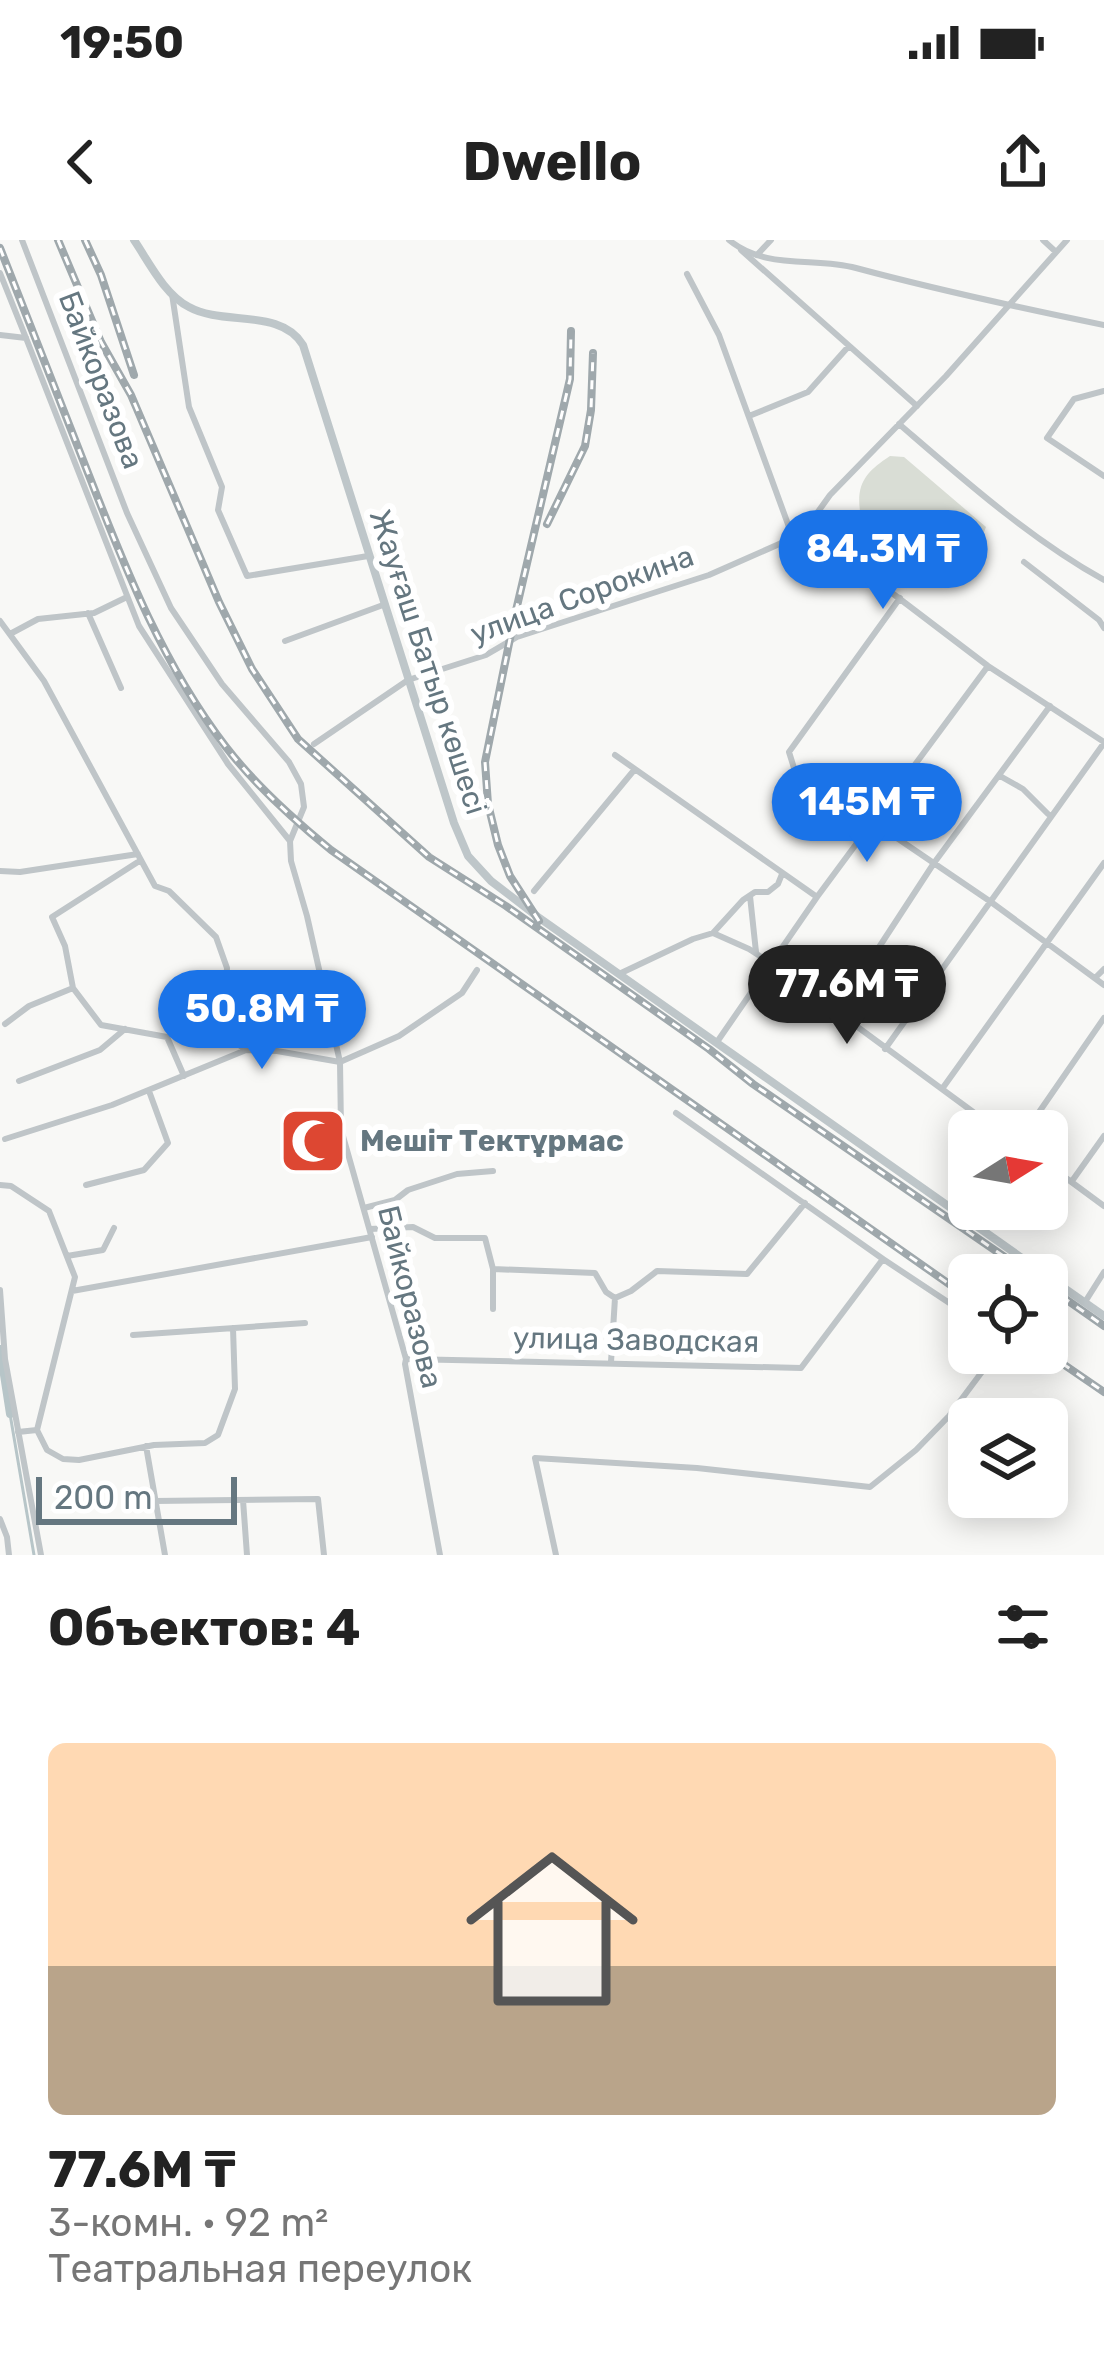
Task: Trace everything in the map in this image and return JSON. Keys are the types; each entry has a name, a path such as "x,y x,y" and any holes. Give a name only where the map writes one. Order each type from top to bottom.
{"main road":[{"path":"134,240 172,294"},
{"name":"Жауғаш Батыр көшесі","path":"172,294 203,312 282,326 296,333 468,856 491,881 619,974 1016,1254"},
{"name":"Жауғаш Батыр көшесі","path":"1068,1291 1104,1316"}],"street":[{"name":"Байкоразова","path":"22,240 103,454 171,608 222,684 289,761 302,784 304,807 290,841 291,861 340,1062 341,1129 406,1359 440,1555"},
{"path":"729,240 917,406"},
{"path":"758,255 771,240"},
{"path":"1043,240 1056,252"},
{"name":"улица Сорокина","path":"314,744 408,680 485,655 517,637 709,575 793,538 810,526 830,496 1067,240"},
{"path":"741,250 790,262 853,267 1104,325"},
{"name":"Байкоразова","path":"0,273 139,626 228,764 290,841"},
{"path":"687,274 719,334 793,538"},
{"path":"172,294 189,407 222,487 218,510 248,576 368,556"},
{"path":"0,335 26,338"},
{"path":"748,416 808,392 848,346"},
{"path":"1104,391 1074,399 1047,438 1104,476"},
{"path":"899,424 1002,511 1068,560 1104,580"},
{"path":"810,526 988,666 1104,742 885,1048"},
{"path":"1024,562 1104,628"},
{"path":"10,634 38,619 88,613 127,597"},
{"path":"900,598 789,752 794,768 1104,985"},
{"path":"285,641 383,605"},
{"path":"88,613 121,688"},
{"path":"0,621 44,681 155,886 169,891 216,937 226,968 218,1029 246,1050"},
{"path":"717,1042 988,666"},
{"path":"836,1013 934,862 1049,706"},
{"path":"615,755 817,898"},
{"path":"534,891 635,769"},
{"path":"1000,776 1023,789 1050,815"},
{"path":"0,871 140,857"},
{"path":"140,857 52,917 65,946 73,988 101,1025 167,1037 184,1076"},
{"path":"941,1090 1104,862"},
{"path":"619,974 713,933 755,892 768,892 778,884 782,874"},
{"path":"750,896 756,953"},
{"path":"713,933 772,964 969,1110"},
{"path":"1095,978 1104,969"},
{"path":"5,1139 149,1091 246,1050 340,1062 400,1036 462,993 477,970"},
{"path":"5,1024 29,1006 73,988"},
{"path":"1040,1110 1104,1018"},
{"path":"19,1081 100,1050 125,1029"},
{"path":"86,1185 144,1170 168,1142 149,1091"},
{"path":"676,1113 948,1302"},
{"path":"1072,1180 1104,1136"},
{"path":"364,1208 457,1174 493,1171"},
{"path":"1068,1177 1104,1206"},
{"path":"0,1185 11,1186 49,1211 75,1277 37,1430 47,1450 63,1459 79,1460 146,1446 206,1443 218,1436 235,1389 233,1328"},
{"path":"615,1298 657,1271 747,1274 806,1203"},
{"path":"72,1291 412,1227 435,1238 485,1238 493,1268 493,1309"},
{"path":"67,1256 103,1250 113,1228"},
{"name":"улица Заводская","path":"406,1359 801,1368 883,1259"},
{"path":"493,1268 595,1273 615,1298"},
{"path":"1084,1302 1104,1272"},
{"path":"0,1290 5,1359 41,1555"},
{"path":"611,1362 615,1298"},
{"path":"134,1335 305,1323"},
{"path":"556,1555 535,1458 697,1468 870,1487 916,1450 980,1374"},
{"path":"18,1432 37,1430"},
{"path":"146,1446 165,1555"},
{"path":"155,1501 318,1499 324,1555"},
{"path":"243,1500 247,1555"},
{"path":"0,1519 10,1555"}],"shaded area":[{"path":"890,456 904,457 986,527 965,565 940,572 860,511 865,479"}],"waterway":[{"path":"0,1349 10,1414"},
{"path":"10,1414 34,1555"}],"railway":[{"path":"58,240 101,342 131,395 219,602 252,669 298,739 429,857 506,906 1000,1254"},
{"path":"85,240 134,375"},
{"path":"0,248 149,618 204,716 250,775 331,850 948,1283"},
{"path":"539,921 510,876 498,845 485,762 570,379 571,331"},
{"path":"547,524 585,446 593,353"},
{"path":"1068,1301 1104,1326"},
{"path":"1068,1367 1104,1392"}],"place":[{"name":"Мешіт Тектұрмас","path":"313,1141"}]}
